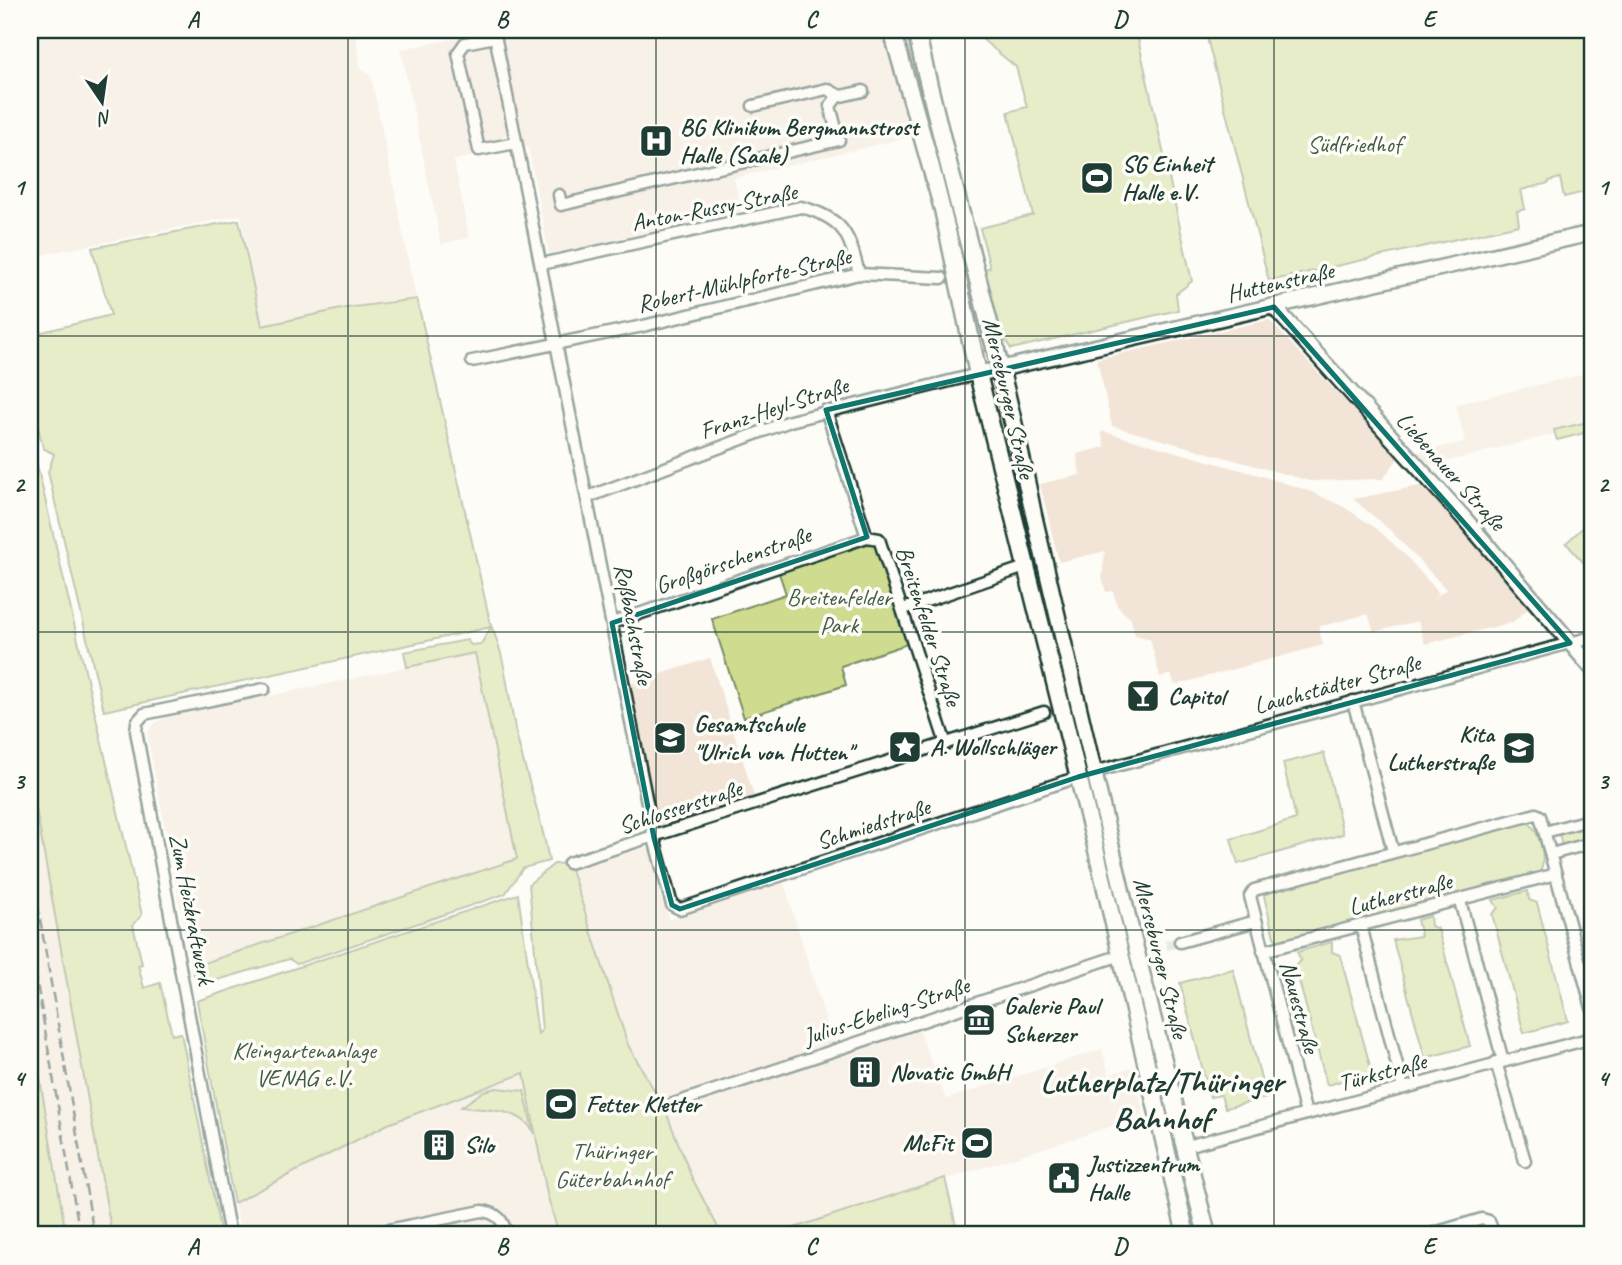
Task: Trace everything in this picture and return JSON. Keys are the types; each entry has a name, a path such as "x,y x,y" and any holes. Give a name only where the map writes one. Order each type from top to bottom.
{"main road":[{"name":"Merseburger Straße","path":"892,30 943,209 978,374 1028,566 1189,1145 1207,1235"},
{"name":"Merseburger Straße","path":"916,30 943,150 1021,451 1121,955 1186,1235"}],"street":[{"name":"Roßbachstraße","path":"495,33 654,838 672,905 680,909"},
{"path":"495,33 465,43 458,52 479,150 516,143"},
{"path":"753,106 827,89 840,96"},
{"path":"559,195 561,205 680,174 839,141 830,106 840,96 863,91"},
{"name":"Anton-Russy-Straße","path":"541,264 801,207 825,214 844,229 859,274"},
{"name":"Huttenstraße","path":"978,374 1592,233"},
{"name":"Robert-Mühlpforte-Straße","path":"556,342 643,326 859,274 942,278"},
{"name":"Liebenauer Straße","path":"1274,307 1463,517 1592,668"},
{"path":"472,361 556,342"},
{"name":"Franz-Heyl-Straße","path":"588,497 759,431 826,410 978,374"},
{"name":"Breitenfelder Straße","path":"826,410 867,537 879,538 946,744"},
{"name":"Großgörschenstraße","path":"612,623 867,537"},
{"path":"903,609 1028,566"},
{"name":"Lauchstädter Straße","path":"1086,774 1592,637"},
{"name":"Zum Heizkraftwerk","path":"230,1235 136,731 144,714 264,689"},
{"path":"1353,701 1392,851"},
{"name":"Schlosserstraße","path":"569,863 1044,712"},
{"name":"Schmiedstraße","path":"680,909 1086,774"},
{"name":"Lutherstraße","path":"1536,814 1540,816 1545,832 1556,874 1263,951 1250,896 1254,890 1536,814"},
{"path":"1545,832 1592,819"},
{"path":"1551,854 1592,843"},
{"path":"1556,874 1592,1008"},
{"path":"1460,901 1525,1161"},
{"path":"1180,942 1256,921"},
{"path":"1361,926 1404,1087"},
{"name":"Nauestraße","path":"1263,951 1306,1114"},
{"name":"Julius-Ebeling-Straße","path":"664,1107 1121,955"},
{"name":"Türkstraße","path":"1189,1145 1592,1038"},
{"path":"363,1235 482,1211 491,1212 501,1218 507,1235"},
{"path":"1427,1235 1482,1219 1489,1221 1494,1235"}],"highlighted area":[{"path":"1274,307 1570,643 1078,777 680,909 672,905 654,838 612,623 867,537 826,410"}],"shaded area":[{"path":"30,30 364,30 356,36 361,69 371,76 416,298 346,308 262,325 241,215 30,257"},
{"name":"BG Klinikum Bergmannstrost Halle (Saale)","path":"501,30 884,30 910,137 734,178 741,212 549,254 528,146 454,160 469,238 441,244 401,49"},
{"path":"897,30 912,30 920,69 911,71"},
{"path":"913,79 921,83 989,351 981,353"},
{"path":"1269,320 1398,458 1383,479 1310,481 1112,426 1097,359"},
{"path":"1592,372 1592,421 1555,430 1555,434 1433,465 1414,453 1465,442 1456,404"},
{"path":"995,380 1089,768 1082,769 988,389"},
{"path":"1101,431 1262,476 1309,491 1344,507 1377,529 1404,554 1439,593 1432,601 1446,589 1390,530 1353,499 1425,485 1533,604 1513,622 1425,644 1418,621 1374,632 1368,614 1318,627 1323,645 1175,685 1171,674 1160,677 1150,639 1135,635 1131,619 1117,606 1113,591 1106,592 1102,577 1105,551 1059,562 1040,484 1080,475 1077,454 1105,447"},
{"path":"475,653 517,859 192,967 147,734 153,725 163,718"},
{"path":"710,658 757,805 654,838 625,686"},
{"path":"30,775 112,1235 63,1235 30,1033"},
{"path":"649,847 669,920 784,883 833,1044 664,1103 628,1045 572,870"},
{"path":"918,1028 946,1099 1102,1049 1109,1075 1133,1067 1144,1116 773,1235 722,1235 692,1178 666,1111"},
{"path":"524,1073 526,1085 530,1086 528,1093 547,1194 559,1235 342,1235 340,1227 299,1235 241,1235 234,1203 388,1124"}],"green space":[{"name":"SG Einheit Halle e.V.","path":"992,30 1136,30 1192,281 1176,294 1178,310 1011,349 1006,341 997,343 977,269 990,268 980,228 1033,215 1008,112 1027,107 1016,67 983,40"},
{"name":"Südfriedhof","path":"1205,30 1592,30 1592,190 1564,197 1560,178 1549,181 1521,190 1525,209 1517,211 1519,225 1269,281"},
{"path":"239,220 262,326 346,308 417,299 491,626 504,668 515,727 549,861 523,868 505,894 297,964 289,959 211,982 194,975 192,967 517,859 475,653 407,667 404,652 467,640 471,645 481,644 491,627 104,711 48,472 54,454 43,448 30,393 30,335 111,315 92,248"},
{"path":"1592,421 1592,431 1557,440 1554,430"},
{"path":"30,435 142,915 133,925 142,964 138,965 144,988 160,983 172,1035 181,1033 221,1235 112,1235 30,775"},
{"path":"1591,520 1592,554 1583,562 1566,543"},
{"name":"Breitenfelder Park","path":"877,541 910,643 841,666 846,685 744,718 712,619 786,594 779,573"},
{"path":"1324,753 1343,834 1238,864 1231,839 1296,819 1283,763"},
{"path":"1524,820 1534,829 1541,845 1543,862 1538,875 1279,942 1274,937 1265,891"},
{"path":"1592,823 1592,840 1562,847 1559,832"},
{"name":"Kleingartenanlage VENAG e.V.","path":"569,863 628,1045 664,1107 692,1178 722,1235 559,1235 547,1194 524,1073 388,1124 234,1203 197,1001 518,894 538,1034 542,1030 529,884 554,864"},
{"path":"1528,891 1529,900 1537,903 1568,1021 1524,1033 1492,914 1498,908 1493,900"},
{"path":"1430,916 1431,926 1438,929 1470,1046 1425,1058 1393,940 1421,936 1417,920"},
{"path":"1332,942 1332,952 1340,955 1372,1073 1327,1085 1295,966 1301,960 1297,952"},
{"path":"1233,969 1266,1098 1225,1108 1221,1095 1210,1097 1180,983"},
{"path":"30,1019 66,1235 30,1235"},
{"path":"496,1088 524,1091 534,1134 529,1125 513,1115 461,1107 484,1091"},
{"path":"945,1178 958,1235 773,1235"}],"tunnel":[{"path":"1166,945 1180,942"}],"tram line":[{"path":"906,30 991,371 1196,1235"}],"railway":[{"path":"30,860 94,1235"},
{"path":"30,942 80,1235"}],"place":[{"name":"BG Klinikum Bergmannstrost Halle (Saale)","path":"656,141"},
{"name":"SG Einheit Halle e.V.","path":"1097,178"},
{"name":"Capitol","path":"1143,696"},
{"name":"Gesamtschule \"Ulrich von Hutten\"","path":"670,738"},
{"name":"A. Wollschläger","path":"905,747"},
{"name":"Kita Lutherstraße","path":"1519,748"},
{"name":"Galerie Paul Scherzer","path":"979,1020"},
{"name":"Novatic GmbH","path":"865,1072"},
{"name":"Fetter Kletter","path":"561,1104"},
{"name":"McFit","path":"977,1143"},
{"name":"Silo","path":"439,1145"},
{"name":"Justizzentrum Halle","path":"1064,1178"}],"district":[{"name":"Lutherplatz/Thüringer Bahnhof","path":"1162,1100"}],"park label":[{"name":"Thüringer Güterbahnhof","path":"612,1165"}]}
